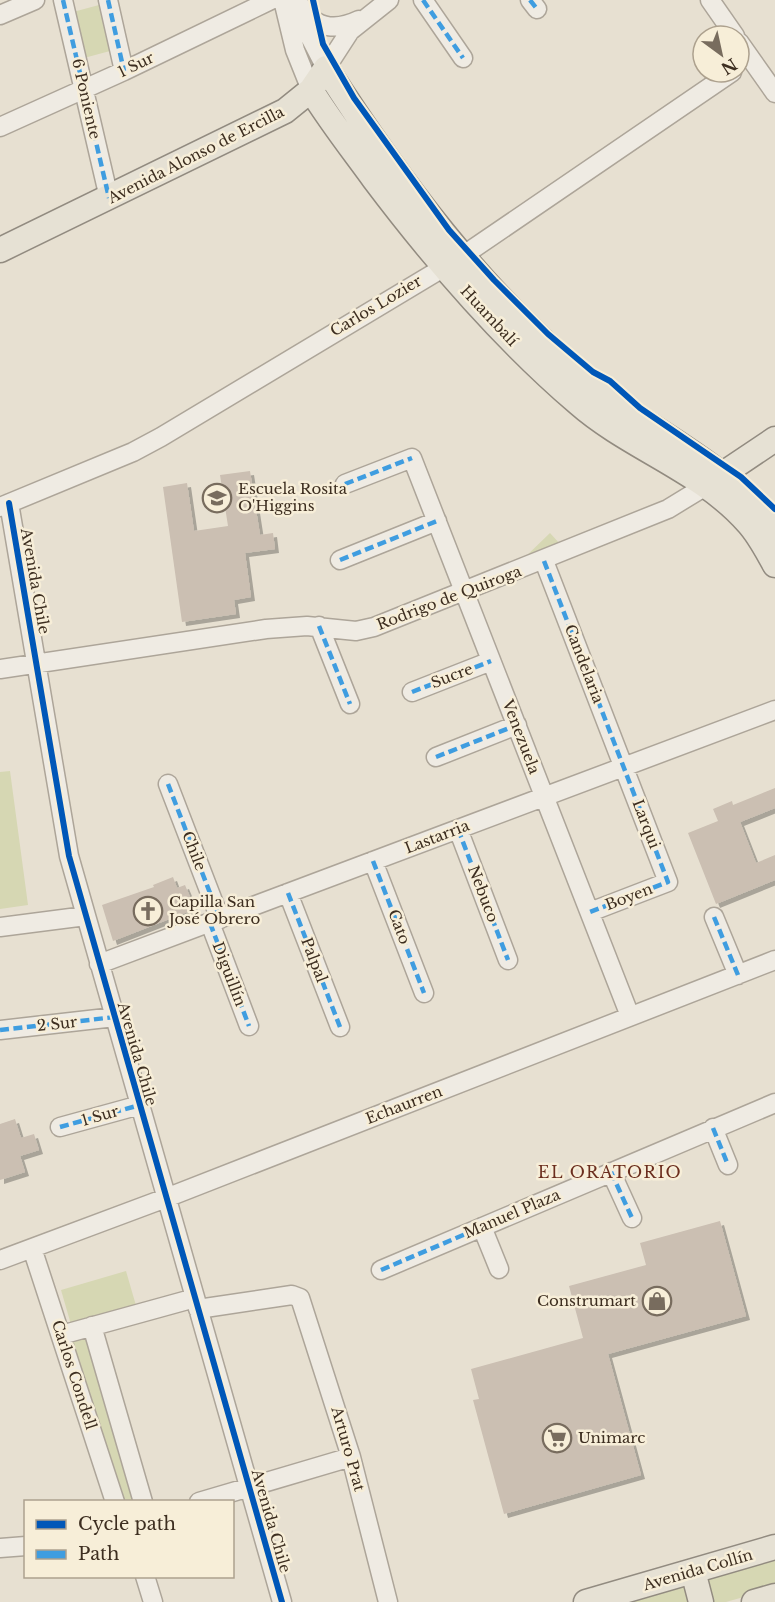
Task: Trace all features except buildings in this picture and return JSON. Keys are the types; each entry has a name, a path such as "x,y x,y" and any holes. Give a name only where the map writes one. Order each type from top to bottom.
{"main road":[{"name":"Avenida Alonso de Ercilla","path":"0,250 285,111 311,90 326,68"},
{"name":"Huambalí","path":"326,68 452,262"},
{"name":"Huambalí","path":"311,90 331,122 452,262 530,361 579,405 645,451 750,500 775,530"},
{"path":"713,481 775,439"},
{"name":"Huambalí","path":"713,481 748,523 775,565"},
{"name":"Avenida Collín","path":"586,1602 775,1547"},
{"path":"693,1571 701,1602"},
{"path":"754,1602 775,1596"}],"street":[{"path":"0,15 35,0"},
{"name":"6 Poniente","path":"63,0 109,198"},
{"path":"108,0 124,71"},
{"name":"1 Sur","path":"0,127 84,90 271,0"},
{"name":"Huambalí","path":"283,0 295,50 311,90"},
{"path":"298,0 314,21 328,27 344,27 366,16"},
{"name":"Huambalí","path":"298,0 310,37 326,68"},
{"name":"Avenida Alonso de Ercilla","path":"326,68 350,31 389,0"},
{"path":"423,0 463,58"},
{"path":"710,0 727,24"},
{"path":"751,69 775,93"},
{"name":"Carlos Lozier","path":"4,505 147,445 452,262 714,84"},
{"name":"Venezuela","path":"345,484 412,458 630,1016"},
{"name":"Rodrigo de Quiroga","path":"0,669 239,633 319,626 356,631 368,629 544,561 668,509 713,481"},
{"name":"Avenida Chile","path":"4,505 38,664 59,809 86,916 282,1602"},
{"path":"340,560 437,521"},
{"name":"Candelaria","path":"544,561 624,766"},
{"path":"319,626 350,704"},
{"name":"Sucre","path":"412,692 491,660"},
{"name":"Lastarria","path":"99,964 775,710"},
{"path":"436,757 517,725"},
{"name":"Larqui","path":"624,766 668,882"},
{"name":"Chile","path":"168,784 215,921"},
{"name":"Nebuco","path":"458,829 508,960"},
{"name":"Cato","path":"373,861 424,993"},
{"name":"Boyen","path":"590,912 668,882"},
{"name":"Palpal","path":"288,893 340,1028"},
{"path":"0,927 86,916"},
{"path":"714,917 738,975"},
{"name":"Diguillín","path":"215,921 249,1026"},
{"name":"Echaurren","path":"0,1260 166,1198 775,960"},
{"name":"2 Sur","path":"0,1030 115,1017"},
{"name":"Manuel Plaza","path":"381,1270 775,1103"},
{"name":"1 Sur","path":"60,1127 140,1105"},
{"path":"713,1128 728,1165"},
{"path":"611,1172 632,1218"},
{"path":"482,1227 499,1269"},
{"name":"Carlos Condell","path":"32,1248 114,1500"},
{"name":"Arturo Prat","path":"196,1303 292,1294 300,1298 351,1457 388,1602"},
{"path":"61,1335 196,1303"},
{"name":"Carlos Condell","path":"92,1326 142,1500"},
{"path":"206,1500 351,1457"},
{"path":"0,1548 24,1546"},
{"path":"146,1578 153,1602"}],"green space":[{"path":"99,5 110,51 84,58 73,12"},
{"path":"550,533 561,545 520,562"},
{"path":"10,771 28,905 0,909 0,772"},
{"path":"126,1271 137,1309 72,1328 61,1290"},
{"path":"89,1335 140,1500 124,1500 70,1341"},
{"path":"775,1557 775,1588 726,1602 621,1602"}],"marked path":[{"path":"63,0 109,198"},
{"path":"108,0 124,71"},
{"path":"423,0 463,58"},
{"path":"530,0 537,9"},
{"path":"345,484 412,458"},
{"path":"340,560 437,521"},
{"path":"544,561 668,882 590,912"},
{"path":"319,626 350,704"},
{"path":"412,692 491,661"},
{"path":"436,757 517,725"},
{"path":"168,784 220,919"},
{"path":"458,829 508,960"},
{"path":"373,861 424,993"},
{"path":"288,893 340,1027"},
{"path":"714,917 738,975"},
{"path":"210,923 249,1026"},
{"path":"0,1030 115,1017"},
{"path":"60,1127 140,1105"},
{"path":"713,1128 728,1165"},
{"path":"611,1172 632,1218"},
{"path":"381,1270 482,1227"}],"cycle path":[{"path":"313,0 323,44 354,98 449,230 494,280 548,334 593,372 610,381 640,408 741,477 775,509"},
{"path":"9,503 69,856 282,1602"}],"place":[{"name":"Escuela Rosita O'Higgins","path":"217,498"},
{"name":"Capilla San José Obrero","path":"148,911"},
{"name":"Construmart","path":"657,1301"},
{"name":"Unimarc","path":"557,1438"}],"district":[{"name":"EL ORATORIO","path":"610,1172"}]}
